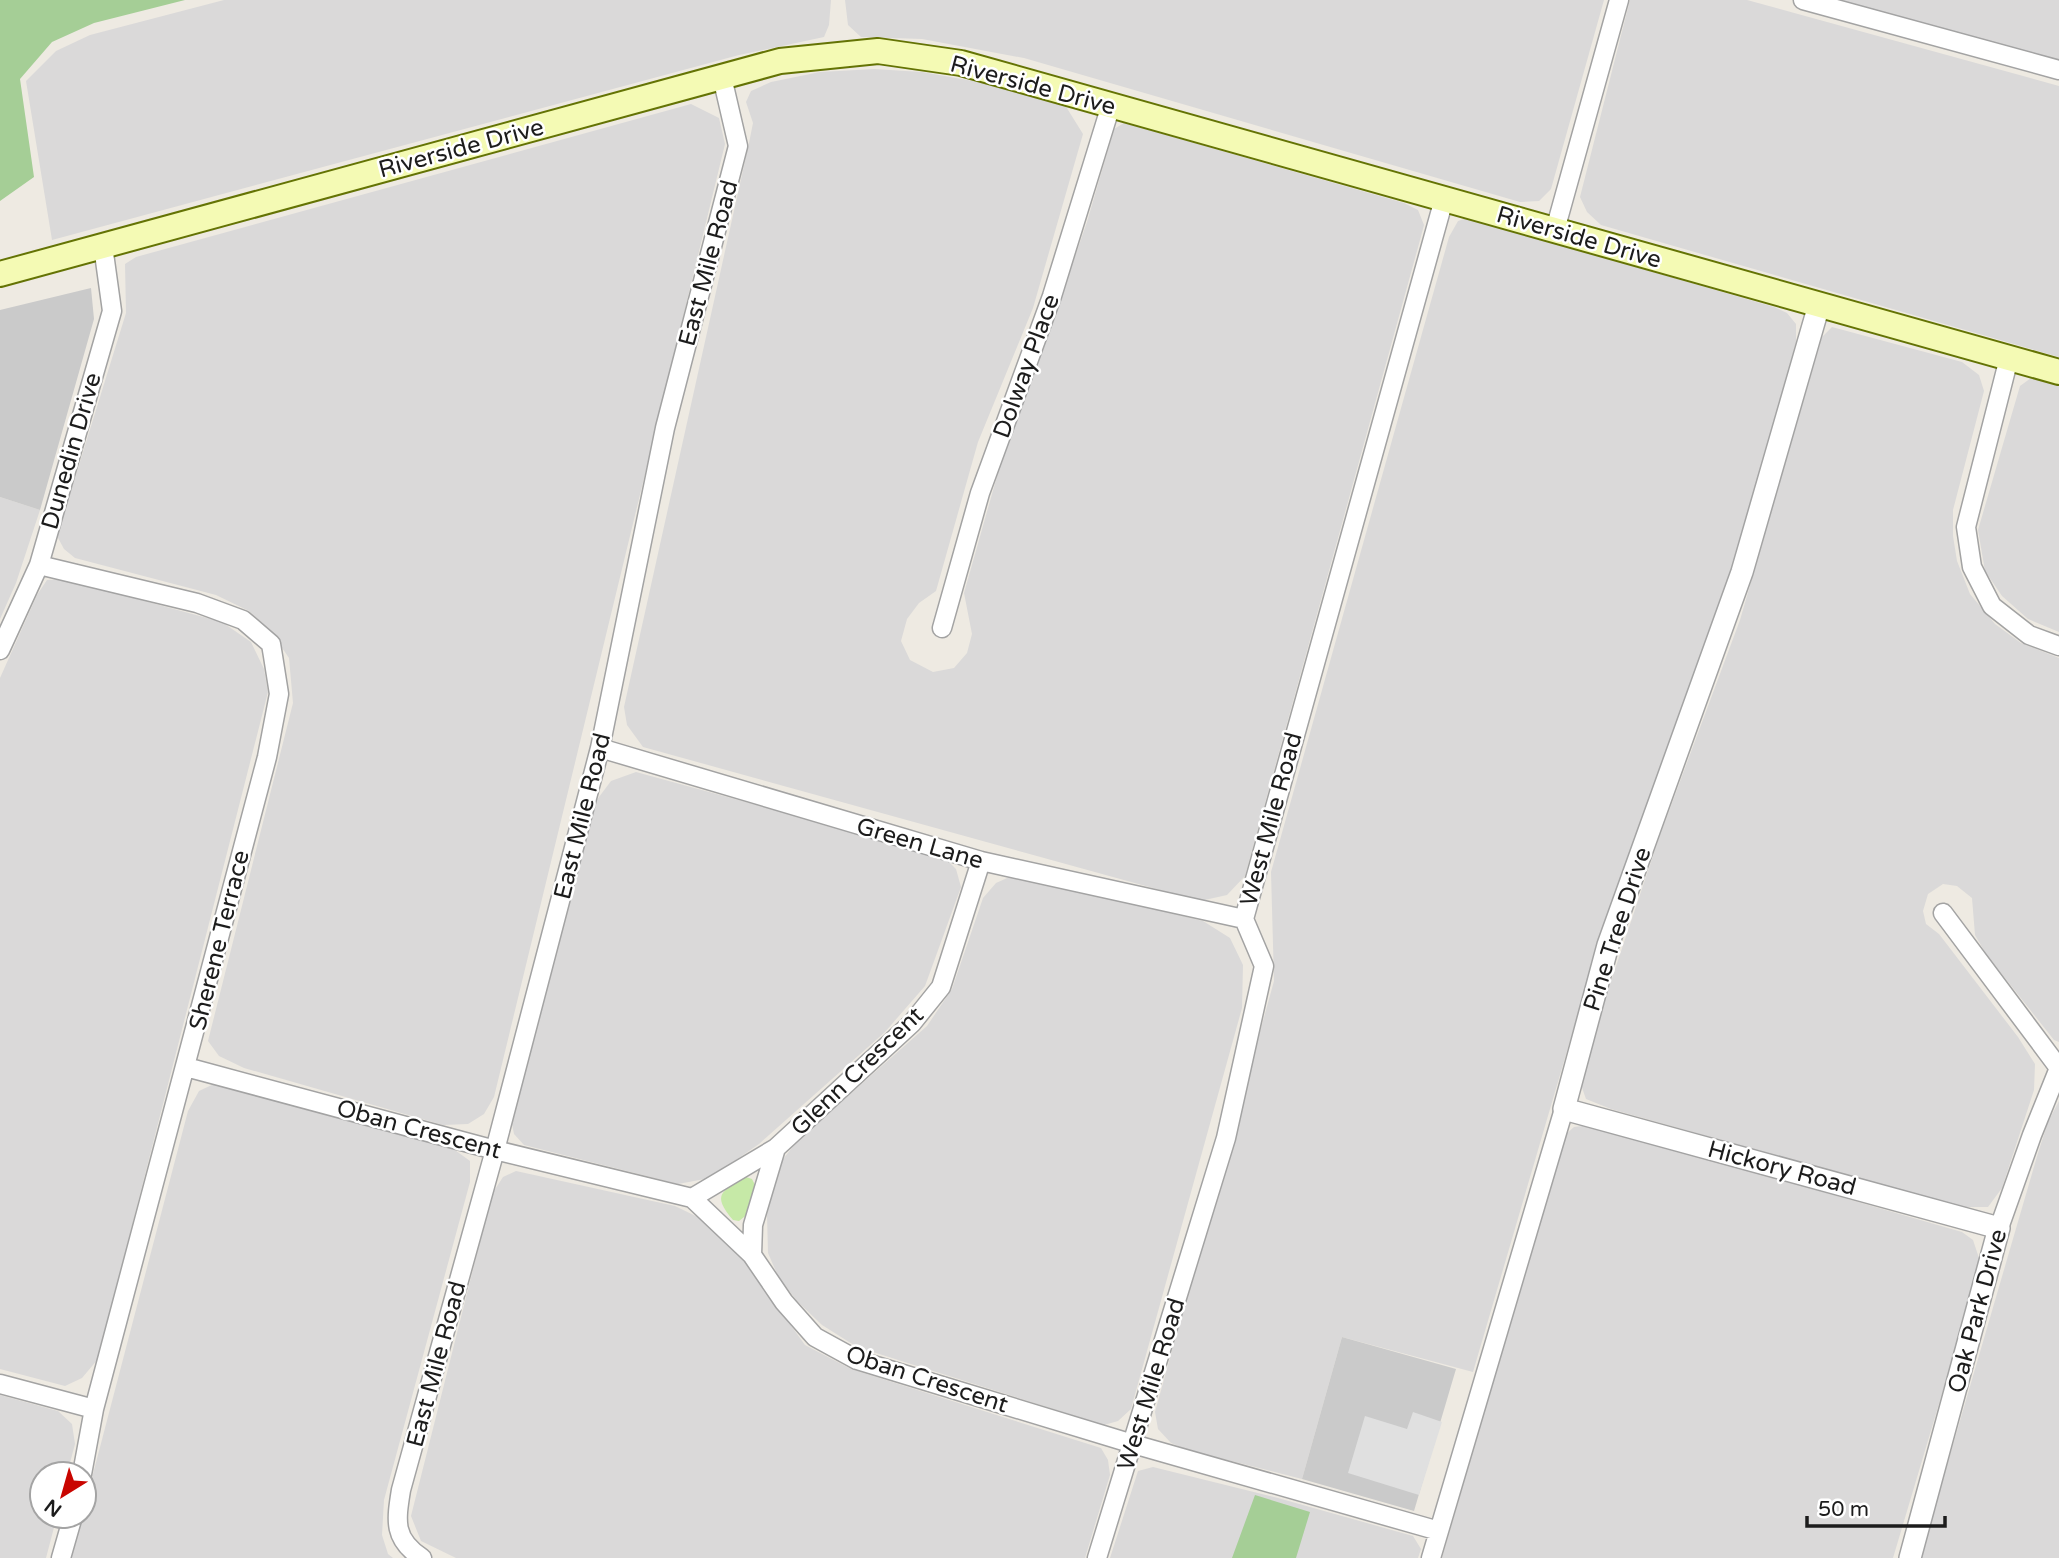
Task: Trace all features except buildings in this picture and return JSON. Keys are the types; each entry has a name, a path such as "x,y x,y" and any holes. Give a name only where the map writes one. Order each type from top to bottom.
{"main road":[{"name":"Riverside Drive","path":"0,274 780,61 878,51 961,63 2059,372"}],"street":[{"path":"1555,230 1619,0"},
{"path":"1802,0 2059,70"},
{"name":"East Mile Road","path":"415,1553 396,1523 401,1490 495,1150 600,748 665,428 738,146 722,77"},
{"name":"Dolway Place","path":"942,628 980,493 1052,296 1111,105"},
{"name":"West Mile Road","path":"1097,1558 1226,1138 1264,966 1244,919 1444,199"},
{"name":"Dunedin Drive","path":"0,650 39,565 112,312 103,246"},
{"name":"Pine Tree Drive","path":"1431,1558 1564,1109 1608,945 1742,572 1819,304"},
{"path":"2010,358 1966,527 1972,567 1992,606 2029,635 2059,646"},
{"name":"Sherene Terrace","path":"39,565 197,603 243,620 271,644 279,694 267,757 94,1409 85,1460"},
{"name":"Green Lane","path":"600,748 981,861 1244,919"},
{"name":"Glenn Crescent","path":"692,1198 776,1148 912,1023 941,987 981,861"},
{"path":"1943,913 2059,1068"},
{"name":"Oban Crescent","path":"186,1067 495,1150 692,1198 752,1255 784,1302 815,1337 857,1360 1133,1444 1438,1531"},
{"name":"Oak Park Drive","path":"1910,1558 1999,1228 2059,1068"},
{"name":"Hickory Road","path":"1564,1109 1999,1228"},
{"path":"752,1255 753,1225 776,1148"},
{"path":"0,1384 94,1409"},
{"path":"61,1558 69,1530"}],"shaded area":[{"path":"224,0 831,0 829,25 824,37 739,55 52,240 26,81 56,51 90,35"},
{"path":"845,0 1604,0 1551,189 1539,201 1520,202 1024,58 922,39 861,37 848,25"},
{"path":"1630,0 1747,0 2059,86 2059,357 1601,225 1587,212 1580,197"},
{"path":"1841,0 2059,0 2059,61"},
{"path":"874,69 922,72 990,84 1065,105 1083,134 1033,308 978,442 936,591 919,603 907,619 901,641 910,660 933,672 954,668 967,653 972,634 964,593 1005,448 1087,222 1114,129 1124,123 1404,203 1418,210 1424,225 1245,876 1227,895 1200,901 643,747 627,725 624,707 753,123 746,102 751,91 771,82 820,72"},
{"path":"691,104 719,118 725,144 494,1097 484,1114 468,1124 443,1125 244,1068 219,1056 208,1041 293,703 289,658 270,630 249,611 216,595 75,558 64,549 57,536 126,313 125,264 136,257"},
{"path":"1467,218 1774,307 1787,313 1796,324 1796,342 1713,630 1591,969 1473,1372 1342,1337 1302,1479 1188,1450 1171,1443 1158,1429 1155,1412 1274,981 1271,872 1449,237 1458,221"},
{"path":"91,288 94,319 40,510 0,497 0,310"},
{"path":"1832,327 1962,362 1979,375 1984,391 1953,510 1957,561 1970,594 1995,624 2021,643 2059,658 2059,1042 2054,1040 1986,954 1975,935 1972,898 1957,886 1943,884 1928,894 1923,911 1926,924 1939,934 2018,1037 2035,1064 2034,1090 2002,1188 1988,1207 1959,1207 1611,1109 1586,1099 1580,1082 1659,838 1740,620 1822,337"},
{"path":"2031,378 2059,386 2059,632 2028,619 2002,596 1985,571 1978,530 2020,386"},
{"path":"0,497 40,510 16,583 0,619"},
{"path":"63,579 222,622 251,642 264,669 268,692 98,1359 82,1378 65,1386 0,1369 0,678 37,595 47,580"},
{"path":"636,772 943,856 956,869 961,887 925,986 885,1032 759,1144 710,1178 678,1184 524,1145 514,1134 511,1119 590,809 611,781"},
{"path":"1014,875 1203,921 1230,938 1243,965 1242,1008 1131,1409 1118,1421 1104,1425 857,1347 822,1325 797,1301 778,1276 768,1253 767,1215 772,1184 780,1163 798,1140 927,1026 952,989 983,898 996,883"},
{"path":"216,1083 448,1145 470,1161 470,1182 384,1500 382,1535 388,1554 393,1558 71,1558 78,1530 98,1530 97,1460 188,1111 199,1091"},
{"path":"2059,1101 2059,1558 1920,1558 2038,1153 2048,1122"},
{"path":"1590,1125 1962,1232 1973,1240 1979,1258 1977,1276 1893,1558 1442,1558 1564,1136 1574,1127"},
{"path":"516,1171 675,1206 706,1221 743,1259 805,1345 851,1369 1101,1448 1108,1460 1110,1475 1085,1558 456,1558 421,1541 411,1516 492,1194 503,1177"},
{"path":"1342,1337 1456,1369 1414,1511 1302,1479"},
{"path":"0,1395 58,1411 72,1424 75,1444 71,1460 28,1460 28,1530 53,1530 46,1558 0,1558"},
{"path":"1413,1412 1442,1422 1419,1495 1348,1473 1365,1416 1407,1429"},
{"path":"1153,1467 1278,1498 1413,1536 1421,1549 1418,1558 1110,1558 1138,1471"}],"green space":[{"path":"0,0 185,0 94,23 52,42 20,79 34,177 0,201"},
{"path":"746,1177 752,1179 755,1185 749,1213 739,1221 733,1220 722,1204 722,1194"},
{"path":"1255,1495 1310,1512 1296,1558 1232,1558"}]}
